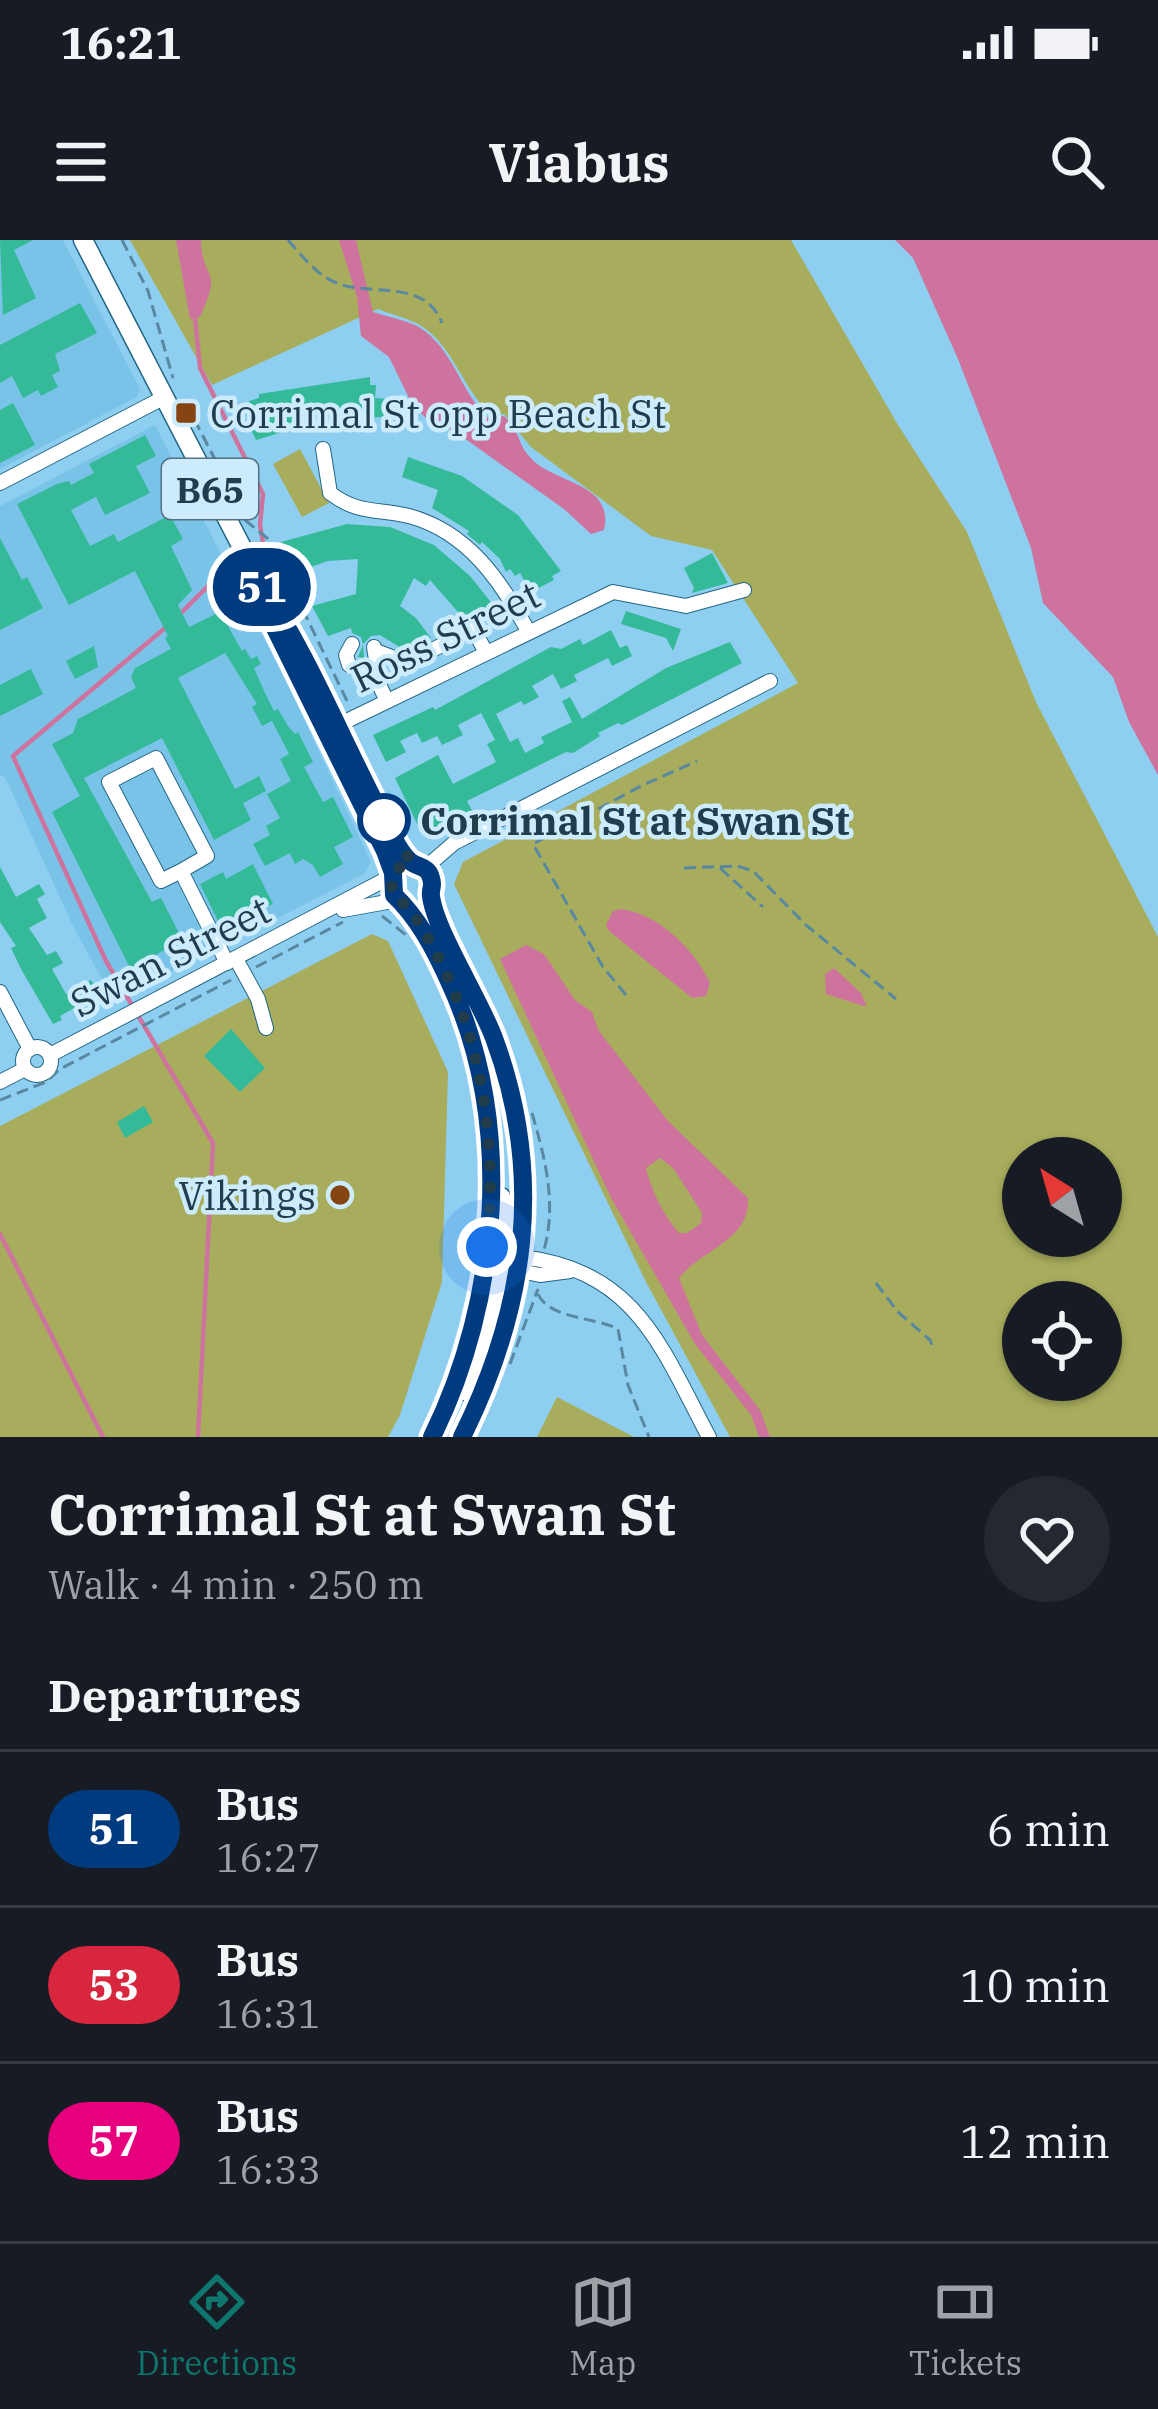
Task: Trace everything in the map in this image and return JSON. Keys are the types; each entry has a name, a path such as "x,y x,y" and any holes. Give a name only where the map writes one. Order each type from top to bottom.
{"main road":[{"name":"B65","path":"82,240 174,394 258,580 284,619 392,875 391,889 437,956 469,1027 487,1129 489,1224 478,1305 436,1437"},
{"name":"B65","path":"331,729 387,827 431,877 430,893 479,1000 510,1088 520,1154 518,1264 499,1352 462,1437"},
{"path":"392,875 401,866 418,866"},
{"path":"402,902 420,902 430,893"},
{"path":"436,1437 463,1397 499,1282 518,1264 504,1241 498,1165 487,1129"}],"street":[{"path":"0,483 174,394"},
{"path":"323,449 330,493 350,509 405,515 448,533 502,584 528,631"},
{"name":"Ross Street","path":"331,729 594,601 621,592 686,606 744,590"},
{"path":"352,644 346,655 349,665 362,672 376,660 375,649 406,663 473,629 486,652"},
{"path":"371,668 387,701"},
{"path":"418,866 454,843 770,681"},
{"path":"156,758 207,856 182,871 161,881 109,782 156,758"},
{"path":"182,871 258,999 266,1028"},
{"name":"Swan Street","path":"50,1055 236,965 392,875"},
{"name":"Swan Street","path":"320,915 402,902"},
{"path":"0,992 30,1049"},
{"path":"44,1048 50,1055 46,1072 33,1075 26,1069 24,1056 30,1049 44,1048"},
{"path":"0,1082 26,1069"},
{"path":"518,1264 540,1275 570,1271 616,1292 641,1316 709,1437"}],"path":[{"path":"122,240 148,291 174,394 227,482"},
{"path":"288,240 320,273 347,286 419,298 432,306 442,323"},
{"path":"239,508 267,538"},
{"path":"626,995 603,967 532,844 698,761"},
{"path":"719,866 764,907"},
{"path":"684,868 753,871 806,925 896,999"},
{"path":"377,915 399,932 412,933"},
{"path":"0,1100 46,1082 60,1069 152,1022 236,965 346,920"},
{"path":"876,1283 933,1348"},
{"path":"537,1292 545,1306 619,1329 624,1372 649,1437"}],"shaded area":[{"path":"0,240 63,240 140,389 137,397 0,469"},
{"path":"176,240 201,240 211,281 200,317 190,319"},
{"path":"339,240 356,240 373,312 414,325 431,336 488,418 504,416 539,465 591,492 600,502 604,530 591,534 564,509 412,404 389,357 361,336 357,297"},
{"path":"895,240 1158,240 1158,775 1129,722 1113,677 1043,603 1031,548 958,359 913,258"},
{"path":"155,425 287,683 371,862 364,874 114,1001 0,775 0,506"},
{"path":"613,911 649,918 685,946 710,983 706,996 692,998 609,931 606,925"},
{"path":"526,945 544,954 575,1000 592,1012 599,1031 668,1121 748,1198 742,1224 679,1278 702,1335 760,1410 770,1437 759,1437 751,1415 695,1344 611,1198 500,959","holes":["660,1158 673,1168 702,1213 701,1223 687,1233 679,1233 668,1219 646,1168"]},
{"path":"834,968 861,993 867,1007 826,994 825,974"}],"green space":[{"path":"130,240 791,240 898,425 967,532 1036,702 1158,937 1158,1437 730,1437 646,1282 454,884 463,862 798,683 712,550 651,536 531,447 504,414 490,414 428,331 378,309 212,385"},
{"path":"300,449 329,503 302,517 273,464"},
{"path":"372,934 388,941 448,1072 442,1282 400,1415 388,1437 0,1437 0,1126"},
{"path":"557,1397 634,1437 537,1437"}],"building":[{"path":"0,240 33,240 14,250 36,298 3,315"},
{"path":"80,303 97,333 55,354 60,371 52,375 58,387 23,398 12,376 0,383 0,345"},
{"path":"370,377 370,385 376,385 375,398 387,399 384,417 338,418 338,423 323,425 322,420 256,440 248,424 257,421 249,401 259,394"},
{"path":"13,403 35,445 0,463 0,410"},
{"path":"145,435 156,456 136,466 150,493 105,515 96,497 71,510 90,546 114,534 118,542 170,515 183,539 171,546 192,590 178,605 189,627 220,612 242,651 251,659 257,656 261,664 254,668 274,711 278,709 288,726 298,732 313,762 304,767 323,802 333,797 353,837 334,847 343,864 320,877 303,859 295,864 290,853 265,866 253,844 270,835 266,826 280,818 267,794 291,781 280,759 289,754 272,721 262,726 252,707 257,704 225,653 178,678 235,789 259,776 266,791 243,803 251,820 214,840 162,738 84,778 152,902 161,898 182,939 131,970 52,812 80,796 52,744 73,733 78,719 136,688 131,677 135,668 171,649 168,636 135,571 69,605 17,504 57,484 69,481 71,485 94,473 89,464"},
{"path":"408,457 462,476 518,515 561,571 552,576 554,580 531,592 520,573 506,572 482,542 480,545 469,531 432,508 438,490 402,477"},
{"path":"347,524 390,527 434,545 470,576 498,611 480,620 465,620 430,580 426,586 414,578 400,606 431,638 406,651 380,635 371,636 363,644 364,658 358,657 361,637 351,628 328,636 312,606 356,594 358,559 328,561 296,572 281,542"},
{"path":"0,538 43,608 0,630"},
{"path":"712,553 728,583 692,593 684,568"},
{"path":"626,611 681,629 673,651 666,638 621,624"},
{"path":"611,630 620,648 627,645 632,656 612,666 608,658 574,675 577,681 561,689 553,674 532,686 539,697 496,714 510,742 518,738 525,753 544,743 541,737 572,722 562,701 570,697 582,719 666,668 730,642 742,663 598,733 573,753 566,752 467,801 474,814 422,834 395,778 438,755 453,784 496,762 487,744 495,740 481,713 458,725 463,735 442,745 437,736 422,743 417,733 400,741 406,752 386,762 373,735 435,710 551,647 561,649 580,639 583,645"},
{"path":"94,646 98,667 75,679 66,661"},
{"path":"31,669 43,694 0,716 0,685"},
{"path":"253,864 273,904 221,927 200,884 223,872 226,879"},
{"path":"0,867 16,897 39,884 45,894 37,899 47,918 29,928 47,955 56,951 63,963 52,969 66,994 91,980 99,994 53,1024 0,922"},
{"name":"Vikings","path":"231,1029 265,1068 240,1092 204,1056"},
{"path":"144,1106 153,1122 125,1138 117,1122"}],"waterway":[{"path":"195,318 200,368 263,494 263,543 258,548"},
{"path":"178,616 229,565"},
{"path":"165,628 13,756 106,961 213,1143 198,1437"},
{"path":"0,1234 103,1437"}],"bus line":[{"name":"51","path":"432,1437 466,1356 485,1267 489,1164 477,1056 437,956 406,904 391,889 393,873 385,851 273,624 258,580 284,619 387,827 412,863 425,868 431,877 430,893 439,919 479,1000 510,1088 519,1137 522,1258 499,1352 462,1437"}],"place":[{"name":"Corrimal St opp Beach St","path":"186,413"},
{"name":"Corrimal St at Swan St","path":"384,820"},
{"name":"Vikings","path":"340,1195"}],"route":[{"path":"384,820 412,863 396,869 391,889 406,904 437,956 477,1056 489,1164 487,1247"}]}
